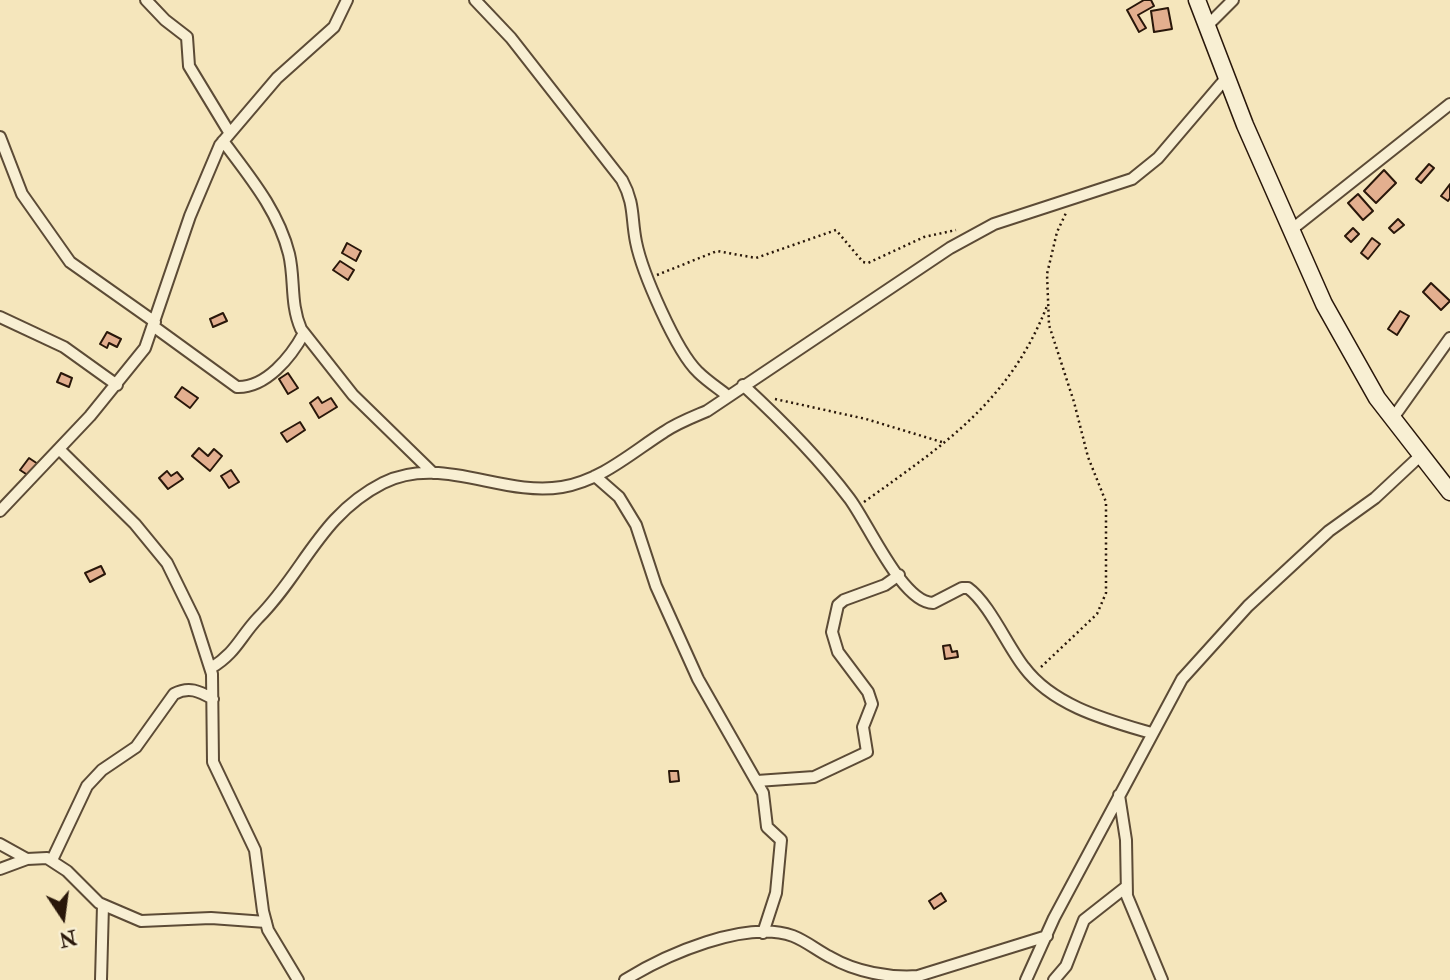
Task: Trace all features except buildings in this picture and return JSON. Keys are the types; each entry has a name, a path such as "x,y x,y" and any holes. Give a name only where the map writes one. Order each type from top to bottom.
{"street":[{"path":"146,0 187,37 186,58 189,66 284,235 293,274 295,316 304,333 353,394 433,473"},
{"path":"0,511 60,450 117,385 145,348 190,216 209,167 226,136 277,78 334,27 347,0"},
{"path":"475,0 512,38 622,180 632,198 636,242 682,351 698,372 728,396"},
{"path":"1197,0 1227,78 1324,304 1359,370 1420,456 1450,492"},
{"path":"1207,26 1233,0"},
{"path":"211,668 237,648 341,511 384,482 408,475 433,473 559,487 595,475 728,396 950,248 994,223 1132,179 1158,158 1227,78"},
{"path":"1291,230 1450,104"},
{"path":"0,137 22,194 71,262 237,387 253,385 267,376 295,349 304,333"},
{"path":"0,317 64,347 117,385"},
{"path":"1393,418 1450,338"},
{"path":"743,385 825,469 856,508 887,564 926,603 942,600 962,588 972,591 1032,676 1058,698 1080,709 1151,733"},
{"path":"60,450 135,524 167,563 203,639 211,668 213,762 255,850 266,922 278,949 298,980"},
{"path":"1026,980 1151,733 1182,679 1248,606 1329,531 1375,498 1420,456"},
{"path":"595,475 618,497 636,525 656,586 698,679 765,797 767,827 778,835 783,847 776,893 763,933"},
{"path":"757,781 814,777 867,752 863,727 872,704 868,692 838,652 832,632 838,606 844,600 885,585 898,575"},
{"path":"52,860 87,786 102,770 136,747 174,694 181,690 196,690 213,699"},
{"path":"1119,795 1126,841 1127,897 1162,980"},
{"path":"0,844 27,859"},
{"path":"0,869 27,859 52,860 103,905 141,921 211,918 266,922"},
{"path":"1057,979 1066,966 1084,920 1126,887"},
{"path":"101,980 103,905"},
{"path":"625,980 698,945 746,933 793,936 853,968 899,977 918,976 1047,936"}],"path":[{"path":"1032,676 1097,614 1106,593 1107,502 1088,457 1074,402 1053,344 1048,303 1046,274 1050,254 1056,232 1074,198"},
{"path":"649,278 717,251 757,258 796,247 836,229 866,264 924,237 967,228"},
{"path":"856,508 961,431 1010,376 1036,334 1048,303"},
{"path":"753,394 866,419 945,443"}]}
